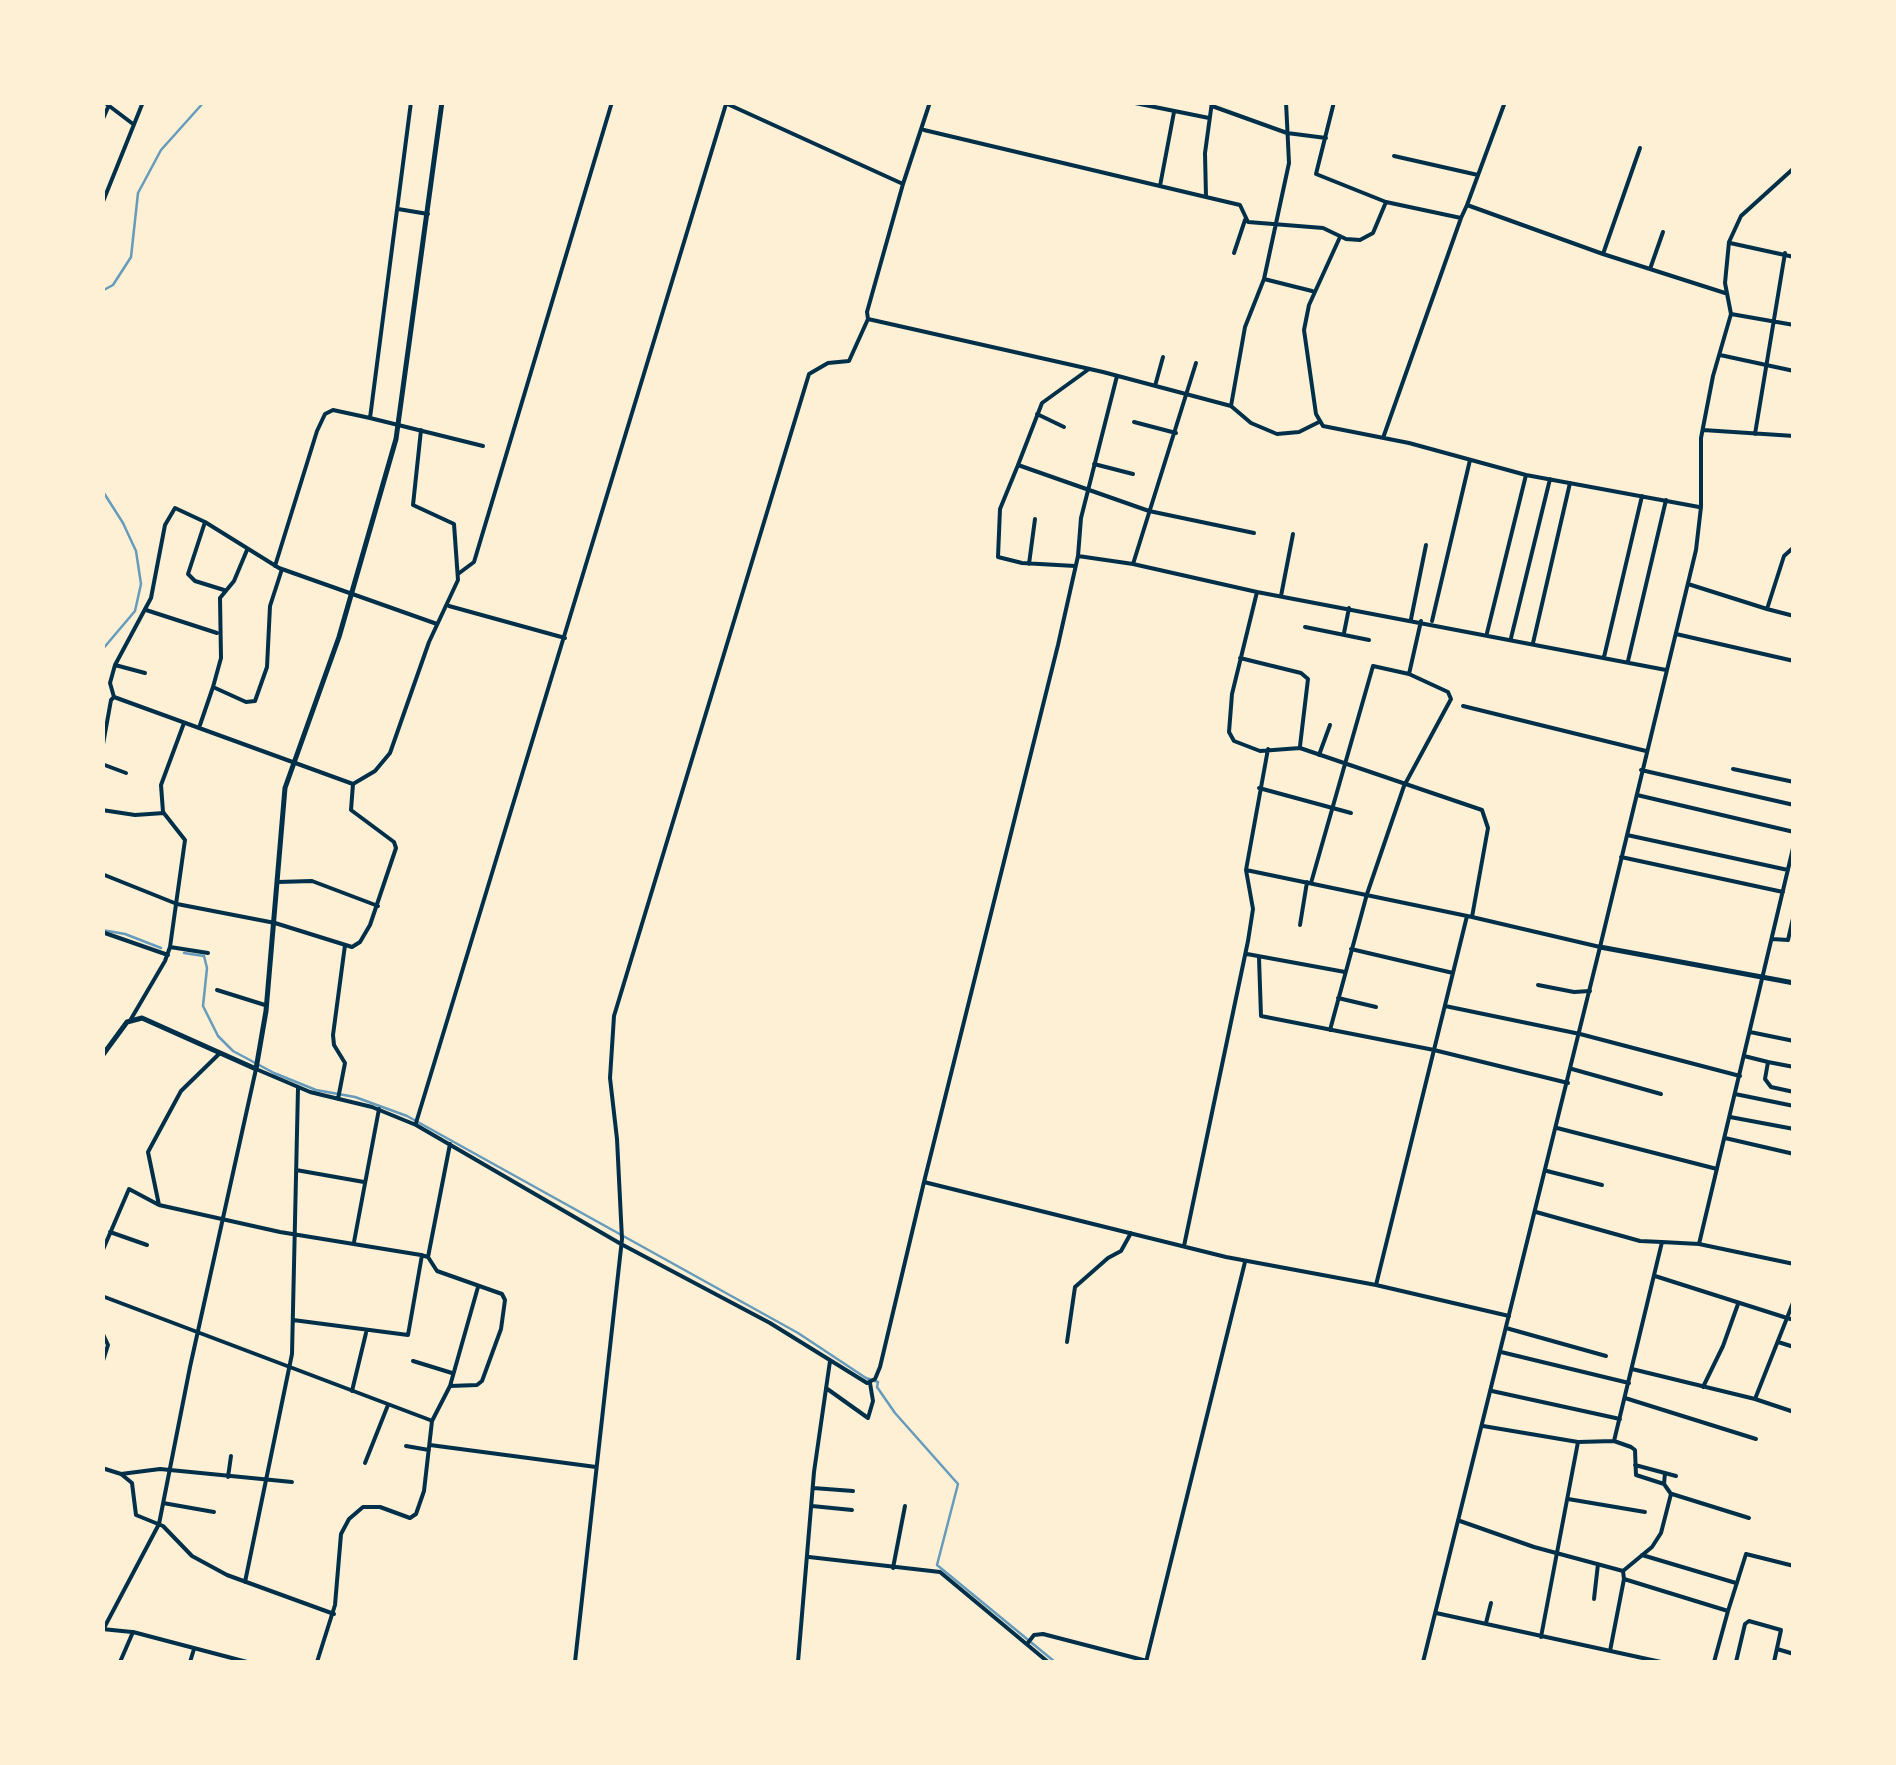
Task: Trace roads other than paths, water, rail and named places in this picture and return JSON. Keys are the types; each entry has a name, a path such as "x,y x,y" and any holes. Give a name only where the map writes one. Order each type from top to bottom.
{"main road":[{"path":"102,1056 131,1020 148,1020 256,1070 267,1005 283,805 292,762 352,596 398,425 442,102"},
{"path":"1600,947 1794,984"}],"street":[{"path":"102,204 143,102"},
{"path":"370,418 411,102"},
{"path":"458,574 474,562 612,102"},
{"path":"576,1662 622,1241 610,1078 614,1016 809,374 828,363 849,361 868,319 866,312 930,102"},
{"path":"1130,102 1209,118"},
{"path":"1231,406 1245,327 1264,279 1289,162 1286,102"},
{"path":"1334,102 1316,174 1386,202 1461,218"},
{"path":"1383,438 1505,102"},
{"path":"417,1122 724,103 903,184"},
{"path":"102,121 107,104 134,125"},
{"path":"1206,197 1212,104 1287,132 1326,138"},
{"path":"1160,186 1174,112"},
{"path":"921,129 1240,205 1245,220 1234,253"},
{"path":"1603,254 1640,148"},
{"path":"1394,156 1478,175"},
{"path":"1423,1662 1688,584 1701,507 1702,430 1731,314 1725,263 1729,242 1741,216 1794,168"},
{"path":"1245,220 1323,228 1353,241 1370,236 1386,202"},
{"path":"1467,205 1726,293"},
{"path":"397,209 428,214"},
{"path":"1650,269 1662,232"},
{"path":"1319,422 1312,369 1303,342 1305,320 1340,237"},
{"path":"1729,242 1794,257"},
{"path":"1755,434 1785,253"},
{"path":"1264,279 1314,292"},
{"path":"1731,314 1794,325"},
{"path":"868,319 1090,369 1231,406 1251,424 1277,434 1299,432 1319,422"},
{"path":"1718,355 1794,371"},
{"path":"1155,386 1163,358"},
{"path":"1133,564 1196,363"},
{"path":"1076,566 1028,564 997,556 1000,512 1046,398 1090,369"},
{"path":"826,1388 868,1418 874,1394 872,1382 1076,566 1078,529 1118,376"},
{"path":"275,566 325,414 333,410 484,446"},
{"path":"1037,414 1064,426"},
{"path":"1134,422 1176,433"},
{"path":"1319,422 1330,428 1526,475 1701,507"},
{"path":"114,697 353,784 375,772 390,753 458,574 453,523 413,505 420,430"},
{"path":"1702,430 1794,436"},
{"path":"1432,623 1470,460"},
{"path":"1094,464 1132,474"},
{"path":"1018,465 1150,511 1254,533"},
{"path":"1487,634 1526,475"},
{"path":"1511,638 1550,480"},
{"path":"1533,643 1570,483"},
{"path":"1604,657 1642,496"},
{"path":"1628,662 1666,500"},
{"path":"114,697 110,683 115,664 151,598 165,525 172,509 179,508 205,522 282,570 437,624"},
{"path":"1028,564 1035,520"},
{"path":"205,522 188,574 194,581 225,590"},
{"path":"1281,596 1293,534"},
{"path":"1411,619 1426,544"},
{"path":"1767,608 1784,556 1794,547"},
{"path":"200,726 221,663 220,598 234,581 247,550"},
{"path":"1078,556 1666,670"},
{"path":"213,688 246,702 256,700 268,656 270,606 282,570"},
{"path":"1688,584 1794,616"},
{"path":"1256,592 1232,694 1230,732 1236,743 1260,750 1300,748 1486,814 1488,828 1470,917 1376,1285"},
{"path":"448,606 565,638"},
{"path":"1344,634 1349,608"},
{"path":"146,610 220,634"},
{"path":"1410,674 1422,621"},
{"path":"1305,628 1369,640"},
{"path":"1675,633 1794,661"},
{"path":"1240,658 1302,673 1308,678 1300,748"},
{"path":"115,664 146,674"},
{"path":"1300,924 1372,666 1410,674 1448,692 1451,696 1404,786 1366,894 1330,1030"},
{"path":"102,750 114,697"},
{"path":"1463,706 1646,751"},
{"path":"131,1020 170,947 185,840 164,813 162,776 185,722"},
{"path":"1319,755 1330,725"},
{"path":"1183,1248 1253,908 1246,870 1268,750"},
{"path":"102,764 126,773"},
{"path":"1733,769 1794,782"},
{"path":"1642,770 1794,805"},
{"path":"102,874 177,904 275,923 352,947 360,942 378,906 396,848 394,842 351,810 353,784"},
{"path":"1259,788 1351,813"},
{"path":"1636,795 1794,832"},
{"path":"102,810 135,815 164,813"},
{"path":"1627,834 1788,870"},
{"path":"1699,1244 1793,845"},
{"path":"1621,857 1782,892"},
{"path":"1246,870 1600,947"},
{"path":"278,882 312,881 378,906"},
{"path":"1772,939 1786,942 1792,933 1794,914"},
{"path":"102,932 168,955"},
{"path":"339,1094 344,1063 333,1035 345,945"},
{"path":"170,947 208,953"},
{"path":"1352,949 1453,973"},
{"path":"1245,954 1345,972"},
{"path":"1259,958 1261,1016 1434,1050 1568,1083"},
{"path":"1538,985 1590,991"},
{"path":"217,990 267,1005"},
{"path":"1338,998 1376,1007"},
{"path":"1445,1006 1580,1034 1740,1076"},
{"path":"1750,1032 1794,1041"},
{"path":"159,1205 148,1152 181,1091 219,1054"},
{"path":"1744,1056 1794,1067"},
{"path":"1768,1062 1766,1082 1794,1092"},
{"path":"1572,1068 1661,1094"},
{"path":"247,1662 133,1632 103,1629 159,1524 256,1070 298,1088 339,1094 417,1122 872,1382"},
{"path":"245,1582 290,1366 298,1088"},
{"path":"1735,1094 1794,1106"},
{"path":"354,1243 379,1109"},
{"path":"1730,1117 1794,1130"},
{"path":"1557,1128 1717,1169"},
{"path":"1725,1138 1794,1154"},
{"path":"293,1320 410,1334 450,1144"},
{"path":"296,1170 364,1182"},
{"path":"1546,1171 1602,1185"},
{"path":"924,1182 1183,1248 1376,1285 1509,1316"},
{"path":"102,1252 130,1189 159,1205 425,1256 437,1271 504,1296 502,1329 481,1382 450,1386"},
{"path":"1536,1212 1640,1241 1699,1244 1794,1264"},
{"path":"110,1232 147,1245"},
{"path":"1068,1342 1075,1287 1121,1251 1131,1233"},
{"path":"1614,1441 1662,1242"},
{"path":"1029,1641 1043,1634 1146,1662 1245,1262"},
{"path":"1654,1276 1794,1320"},
{"path":"317,1662 334,1614 339,1542 345,1526 356,1512 370,1506 414,1517 424,1491 432,1421 450,1386 478,1287"},
{"path":"102,1296 432,1421"},
{"path":"1755,1399 1794,1300"},
{"path":"1703,1387 1738,1304"},
{"path":"1506,1328 1606,1356"},
{"path":"352,1391 366,1331"},
{"path":"102,1332 108,1345 102,1364"},
{"path":"1778,1342 1794,1347"},
{"path":"1501,1352 1629,1383"},
{"path":"413,1361 452,1373"},
{"path":"798,1662 813,1488 830,1361"},
{"path":"1632,1369 1794,1412"},
{"path":"1492,1390 1620,1419"},
{"path":"1625,1398 1756,1438"},
{"path":"366,1463 388,1405"},
{"path":"1484,1426 1578,1442 1614,1441 1634,1448 1638,1477 1664,1484 1671,1494 1748,1518"},
{"path":"1541,1637 1578,1442"},
{"path":"406,1446 596,1467"},
{"path":"228,1477 231,1456"},
{"path":"1635,1464 1676,1476"},
{"path":"102,1468 122,1474 132,1483 136,1515 159,1524 192,1556 245,1582 334,1614"},
{"path":"122,1474 153,1469 292,1482"},
{"path":"1664,1484 1666,1473"},
{"path":"813,1488 853,1491"},
{"path":"1622,1571 1652,1547 1661,1533 1671,1494"},
{"path":"1568,1499 1645,1512"},
{"path":"163,1503 214,1512"},
{"path":"812,1506 852,1510"},
{"path":"893,1568 905,1506"},
{"path":"1460,1521 1622,1571"},
{"path":"1714,1662 1746,1554 1794,1566"},
{"path":"1642,1555 1736,1582"},
{"path":"809,1557 940,1572 1029,1641 1048,1662"},
{"path":"1594,1599 1598,1564"},
{"path":"1610,1651 1624,1578 1622,1571"},
{"path":"1624,1578 1728,1611"},
{"path":"1485,1624 1491,1603"},
{"path":"1436,1613 1660,1662"},
{"path":"1736,1662 1747,1621 1780,1628 1774,1662"},
{"path":"120,1662 133,1632"},
{"path":"190,1662 194,1648"},
{"path":"1777,1649 1794,1654"}],"waterway":[{"path":"102,291 113,285 131,257 138,193 161,150 204,102"},
{"path":"102,490 136,551 141,584 135,611 102,650"},
{"path":"102,930 161,948"},
{"path":"184,953 204,956 207,968 203,1006 218,1036 233,1051 316,1090 355,1097 407,1116 798,1333 878,1382 877,1387 895,1413 958,1484 937,1565 1055,1662"}]}
